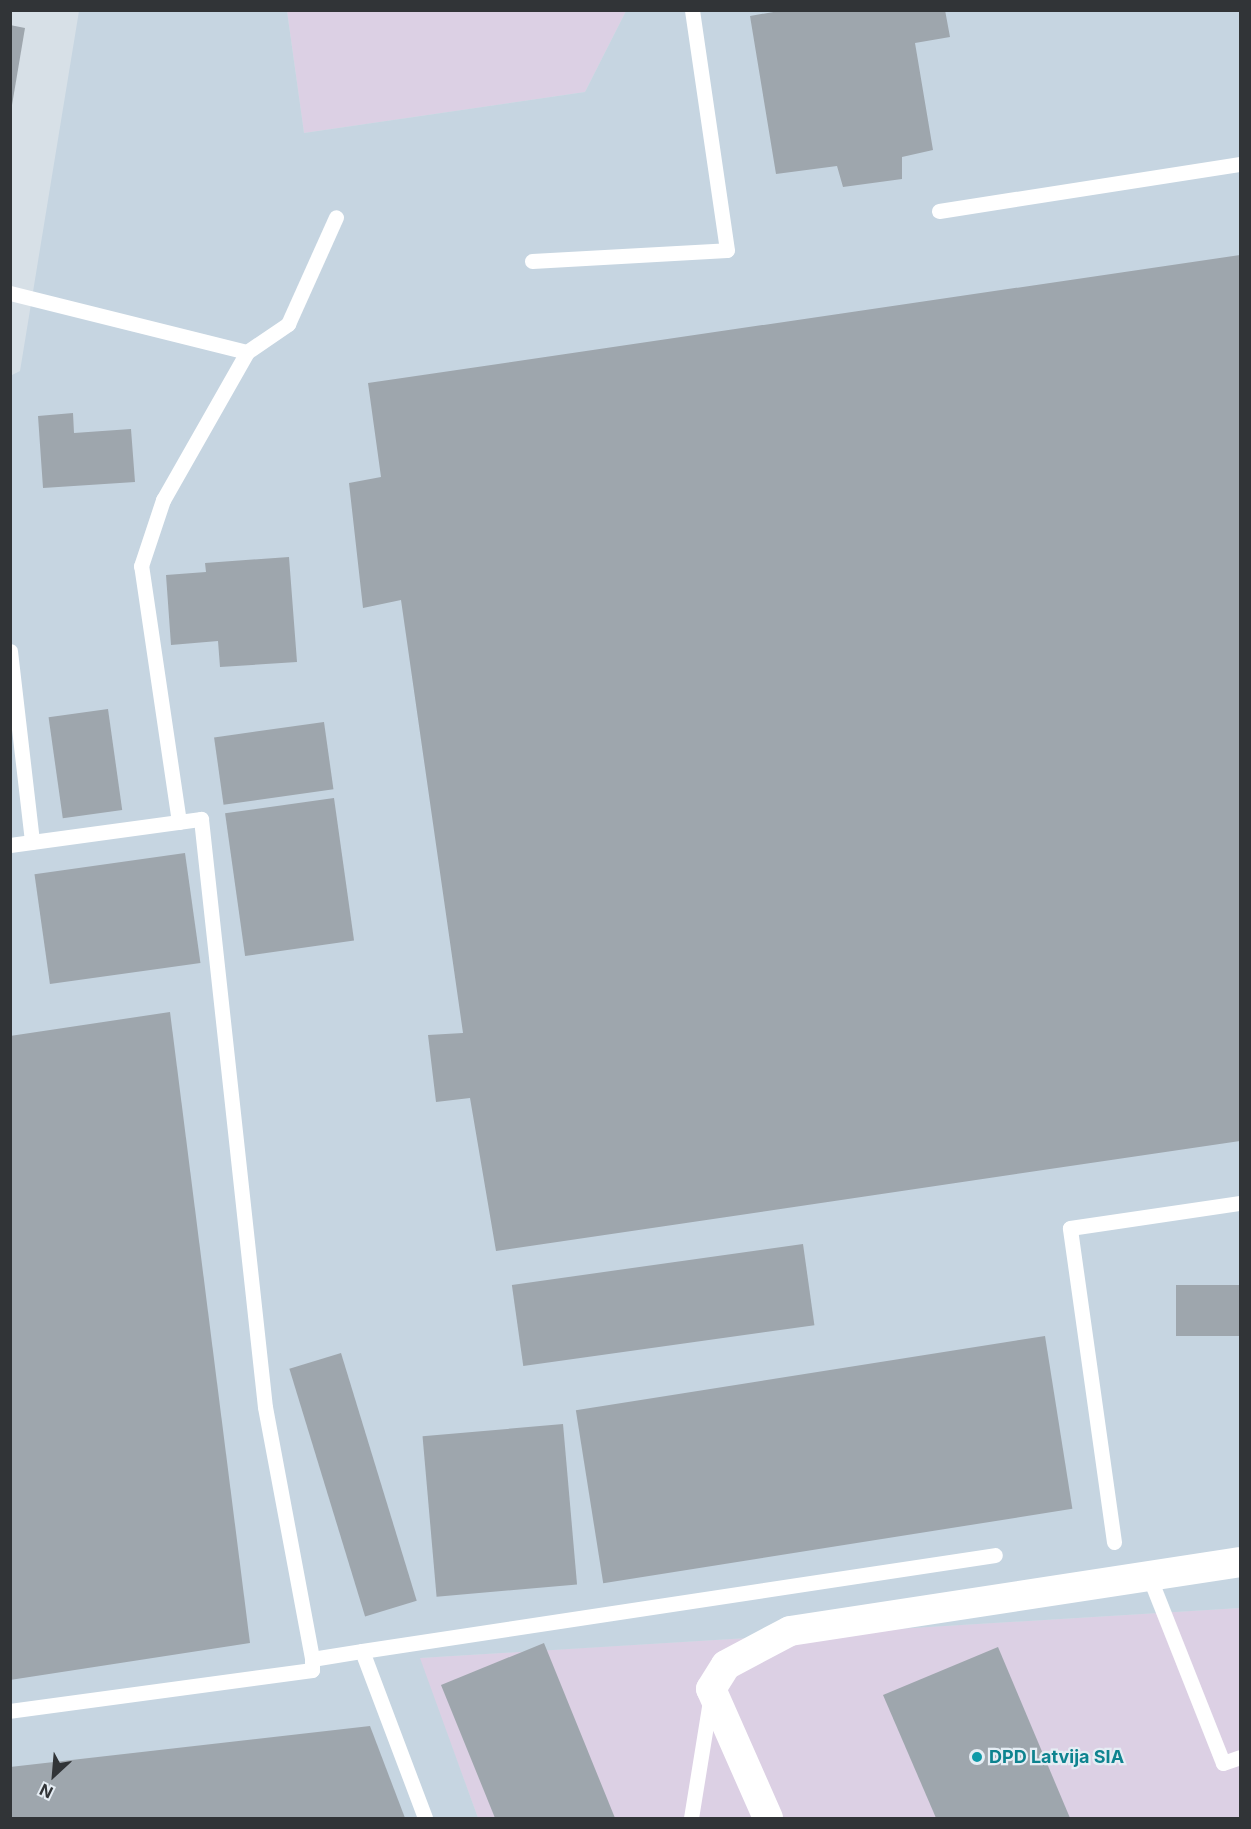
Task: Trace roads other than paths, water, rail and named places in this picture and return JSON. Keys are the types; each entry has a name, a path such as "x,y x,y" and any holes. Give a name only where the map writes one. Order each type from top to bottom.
{"street":[{"path":"768,1818 711,1689 726,1665 790,1631 1240,1562"}],"lane":[{"path":"532,261 727,250 692,10"},
{"path":"939,211 1240,164"},
{"path":"179,822 141,566 164,500 247,352 288,324 336,217"},
{"path":"10,293 247,352"},
{"path":"10,651 32,842"},
{"path":"10,845 201,819 265,1407 312,1659 312,1670 10,1711"},
{"path":"1114,1542 1070,1228 1240,1203"},
{"path":"312,1659 995,1555"},
{"path":"1149,1576 1223,1763 1240,1757"},
{"path":"362,1651 425,1818"},
{"path":"692,1818 702,1771 711,1689"}],"place":[{"name":"DPD Latvija SIA","path":"977,1757"}]}
